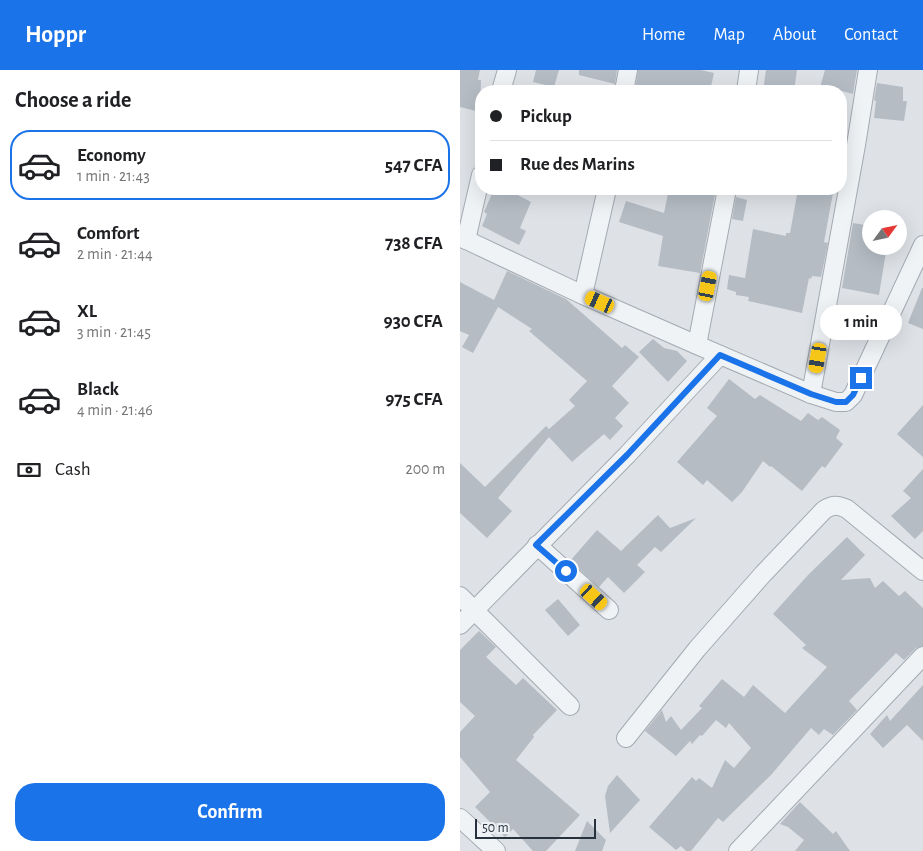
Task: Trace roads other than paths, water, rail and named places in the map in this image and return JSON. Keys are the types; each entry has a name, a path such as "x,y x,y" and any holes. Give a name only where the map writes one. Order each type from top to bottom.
{"street":[{"path":"503,85 507,70"},
{"path":"625,85 628,70"},
{"path":"747,85 749,70"},
{"path":"811,394 868,70"},
{"path":"475,195 463,238 583,295 696,345 811,394 836,402 846,402 853,395 923,245"},
{"path":"583,295 606,195"},
{"path":"696,345 726,195"},
{"path":"460,625 536,545 627,455 720,355"},
{"path":"626,738 697,649 756,582 824,510 830,506 838,505 848,509 923,571"},
{"path":"536,545 609,610"},
{"path":"460,596 570,706"},
{"path":"738,851 923,656"},
{"path":"460,818 496,851"}]}
